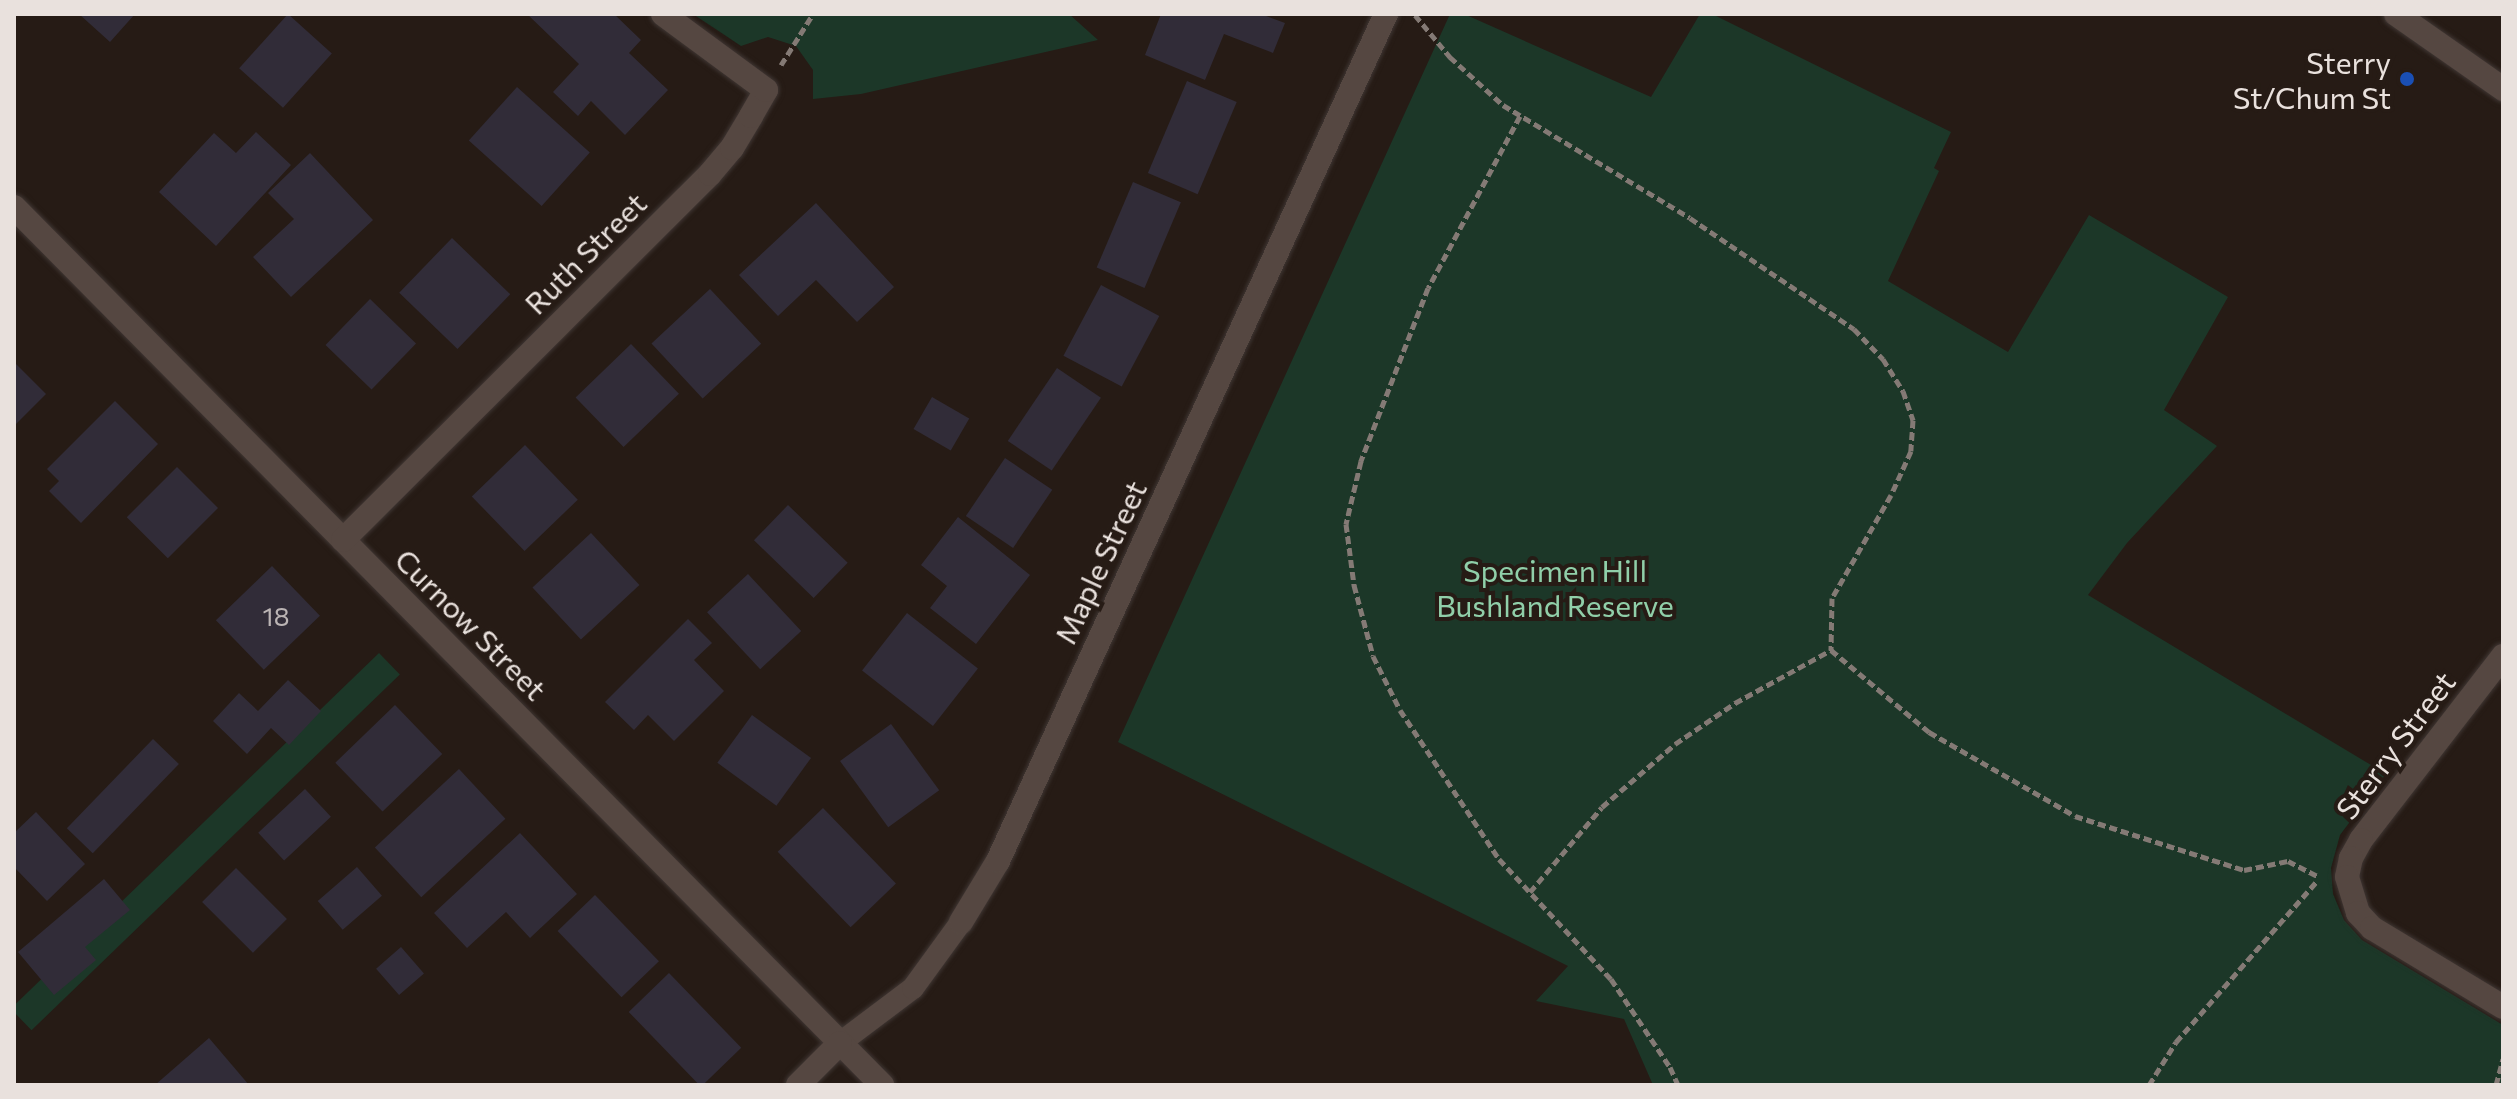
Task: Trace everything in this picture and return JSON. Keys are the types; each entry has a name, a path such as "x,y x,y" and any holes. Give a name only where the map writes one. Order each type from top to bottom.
{"street":[{"path":"663,14 766,90"},
{"name":"Maple Street","path":"961,922 998,861 1386,14"},
{"path":"2396,14 2503,89"},
{"name":"Ruth Street","path":"343,540 710,174 732,148 766,90"},
{"name":"Curnow Street","path":"14,207 882,1085"},
{"name":"Sterry Street","path":"2503,656 2361,840 2351,858 2347,877 2358,913 2372,928 2503,1007"},
{"name":"Maple Street","path":"798,1085 840,1043"}],"lane":[{"name":"Maple Street","path":"840,1043 913,988 961,922"}],"path":[{"path":"766,90 813,14"},
{"path":"1415,14 1450,57 1503,105 1690,218 1854,329 1883,359 1903,391 1913,420 1911,451 1891,495 1832,598 1831,650"},
{"path":"1520,116 1428,288 1361,461 1346,524 1354,585 1373,656 1400,710 1499,859 1611,979 1670,1067 1678,1085"},
{"path":"1530,892 1602,807 1675,744 1735,703 1831,650"},
{"path":"1831,650 1929,732 2075,816 2244,870 2288,861 2320,878 2176,1042 2149,1085"},
{"path":"2496,1085 2503,1059"}],"green space":[{"path":"693,14 1069,14 1098,40 861,94 813,99 813,70 796,46 768,37 741,46"},
{"name":"Specimen Hill Bushland Reserve","path":"1450,14 1464,14 1651,97 1700,14 1712,14 1951,132 1934,168 1939,171 1888,281 2008,352 2089,215 2228,297 2164,410 2217,446 2127,543 2088,595 2386,774 2340,835 2331,868 2333,894 2344,920 2362,940 2503,1025 2503,1085 1653,1085 1624,1019 1536,1001 1568,966 1118,742"},
{"path":"379,653 400,675 32,1030 14,1012 14,1005"}],"building":[{"path":"79,14 135,14 110,42"},
{"path":"288,14 332,53 283,108 239,68"},
{"path":"527,14 614,14 641,40 629,53 668,90 625,135 591,101 578,116 553,92 579,64"},
{"path":"1161,14 1261,14 1285,23 1273,53 1224,34 1205,80 1145,55"},
{"path":"1187,81 1237,102 1198,194 1148,173"},
{"path":"517,87 590,153 542,206 469,141"},
{"path":"256,132 291,165 216,246 159,192 214,133 236,153"},
{"path":"310,153 373,220 291,297 253,257 294,219 268,193"},
{"path":"1133,182 1181,202 1145,288 1097,268"},
{"path":"816,203 894,287 857,322 816,280 778,316 739,275"},
{"path":"452,238 510,294 457,349 399,293"},
{"path":"1101,285 1159,316 1122,387 1063,356"},
{"path":"710,289 761,344 703,398 651,344"},
{"path":"370,299 416,343 372,389 326,345"},
{"path":"631,344 679,394 624,447 576,397"},
{"path":"14,362 46,394 14,426"},
{"path":"1057,368 1101,398 1052,471 1008,441"},
{"path":"932,397 969,418 951,451 914,429"},
{"path":"115,401 158,444 81,523 49,491 59,481 47,469"},
{"path":"525,445 578,500 525,551 472,496"},
{"path":"1005,458 1052,490 1013,548 966,516"},
{"path":"177,467 218,508 168,558 127,517"},
{"path":"788,505 848,563 814,598 754,540"},
{"path":"958,517 1030,575 976,644 930,608 947,586 921,565"},
{"path":"591,533 639,585 581,639 532,588"},
{"path":"272,566 320,616 264,670 216,620"},
{"path":"748,574 801,631 760,669 707,612"},
{"path":"907,613 978,668 933,726 862,671"},
{"path":"688,619 712,643 694,660 724,691 674,741 648,715 634,730 605,702"},
{"path":"288,680 321,711 289,745 271,728 247,754 213,721 239,693 258,711"},
{"path":"395,705 442,754 383,812 335,763"},
{"path":"752,715 811,758 776,806 717,763"},
{"path":"891,724 939,790 888,827 840,761"},
{"path":"153,739 179,764 93,853 67,828"},
{"path":"459,769 505,819 421,897 375,847"},
{"path":"305,789 331,817 284,860 258,833"},
{"path":"823,808 896,884 851,927 778,852"},
{"path":"36,812 85,864 47,901 14,867 14,833"},
{"path":"520,833 577,894 530,938 506,912 467,948 434,913"},
{"path":"357,867 382,896 343,930 318,901"},
{"path":"236,868 287,919 253,953 202,902"},
{"path":"104,879 130,910 85,947 96,960 54,995 18,952"},
{"path":"595,895 659,961 622,997 558,931"},
{"path":"401,947 424,973 399,995 376,969"},
{"path":"669,973 741,1048 699,1085 629,1012"},
{"path":"209,1038 249,1085 155,1085"}],"place":[{"name":"Sterry St/Chum St","path":"2407,79"}]}
